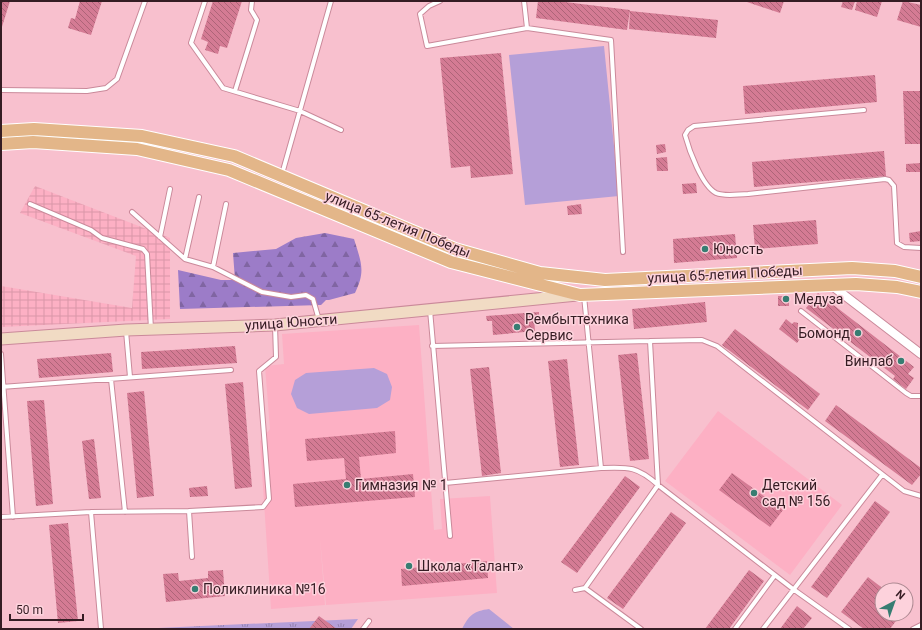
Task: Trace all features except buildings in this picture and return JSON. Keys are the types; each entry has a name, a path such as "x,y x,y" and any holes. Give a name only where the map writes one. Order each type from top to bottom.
{"main road":[{"name":"улица 65-летия Победы","path":"1,131 34,129 142,136 234,156 455,249 540,273 605,280 852,268 895,271 921,277"},
{"name":"улица 65-летия Победы","path":"1,144 33,142 137,149 229,170 451,262 582,295 856,284 883,286 921,292"}],"street":[{"path":"831,285 921,354"},
{"name":"улица Юности","path":"1,339 126,330 275,325 582,295"}],"lane":[{"path":"1,90 87,91 106,88 117,79 145,1"},
{"path":"205,1 191,43 223,88 300,111 341,130"},
{"path":"235,91 257,20 251,10 252,1"},
{"path":"281,176 331,1"},
{"path":"440,1 429,6 420,14 427,46 527,28 612,40 623,252"},
{"path":"524,1 527,28"},
{"path":"864,110 694,126 688,130 685,135 690,153 710,188 722,194 748,194 885,179 889,180 894,186 897,243 904,247 921,248"},
{"path":"160,237 170,189"},
{"path":"185,259 199,197"},
{"path":"30,204 91,230 102,238 143,249 146,254 151,329"},
{"path":"213,266 226,204"},
{"path":"132,212 185,259 213,266 262,292 291,297 306,295 313,299 319,320"},
{"path":"582,295 601,468"},
{"path":"430,309 432,346 450,536"},
{"path":"801,311 906,393 911,396 921,396"},
{"path":"1,518 90,512 260,509 267,503 259,371 276,357 275,325"},
{"path":"126,330 130,377"},
{"path":"432,346 588,341 702,340 710,342 882,475 904,491 921,496"},
{"path":"575,590 584,588 658,485 650,341"},
{"path":"1,354 2,387 13,517"},
{"path":"2,387 231,370"},
{"path":"111,379 124,512"},
{"path":"445,483 601,468 629,467 645,473 658,485 793,589 849,629"},
{"path":"763,629 882,475"},
{"path":"189,511 192,557"},
{"path":"90,512 101,629"},
{"path":"735,629 775,575"},
{"path":"584,588 641,629"},
{"path":"363,629 368,621"},
{"path":"913,629 921,625"}],"shaded area":[{"path":"35,186 170,238 170,319 1,327 1,286 132,308 136,256 20,213"},
{"name":"Гимназия № 1","path":"419,325 434,530 442,529 440,499 490,496 497,593 326,605 320,538 325,605 271,609 260,441 270,429 265,366 284,364 282,334"},
{"name":"Детский сад № 156","path":"718,411 842,505 790,575 665,481"}],"green space":[{"path":"604,46 619,196 525,205 509,55"},
{"path":"325,233 354,239 361,266 360,279 355,293 326,300 321,305 180,309 178,270 221,280 235,280 233,253 276,249 296,238"},
{"path":"374,368 387,374 392,387 390,400 377,408 309,414 297,408 291,394 295,380 306,373"},
{"path":"489,609 514,629 462,629 472,614"},
{"path":"358,619 351,629 158,628"}],"place":[{"name":"Юность","path":"705,249"},
{"name":"Медуза","path":"786,299"},
{"name":"Рембыттехника Сервис","path":"517,327"},
{"name":"Бомонд","path":"858,333"},
{"name":"Винлаб","path":"901,361"},
{"name":"Гимназия № 1","path":"347,485"},
{"name":"Детский сад № 156","path":"754,493"},
{"name":"Школа «Талант»","path":"409,566"},
{"name":"Поликлиника №16","path":"195,589"}]}
